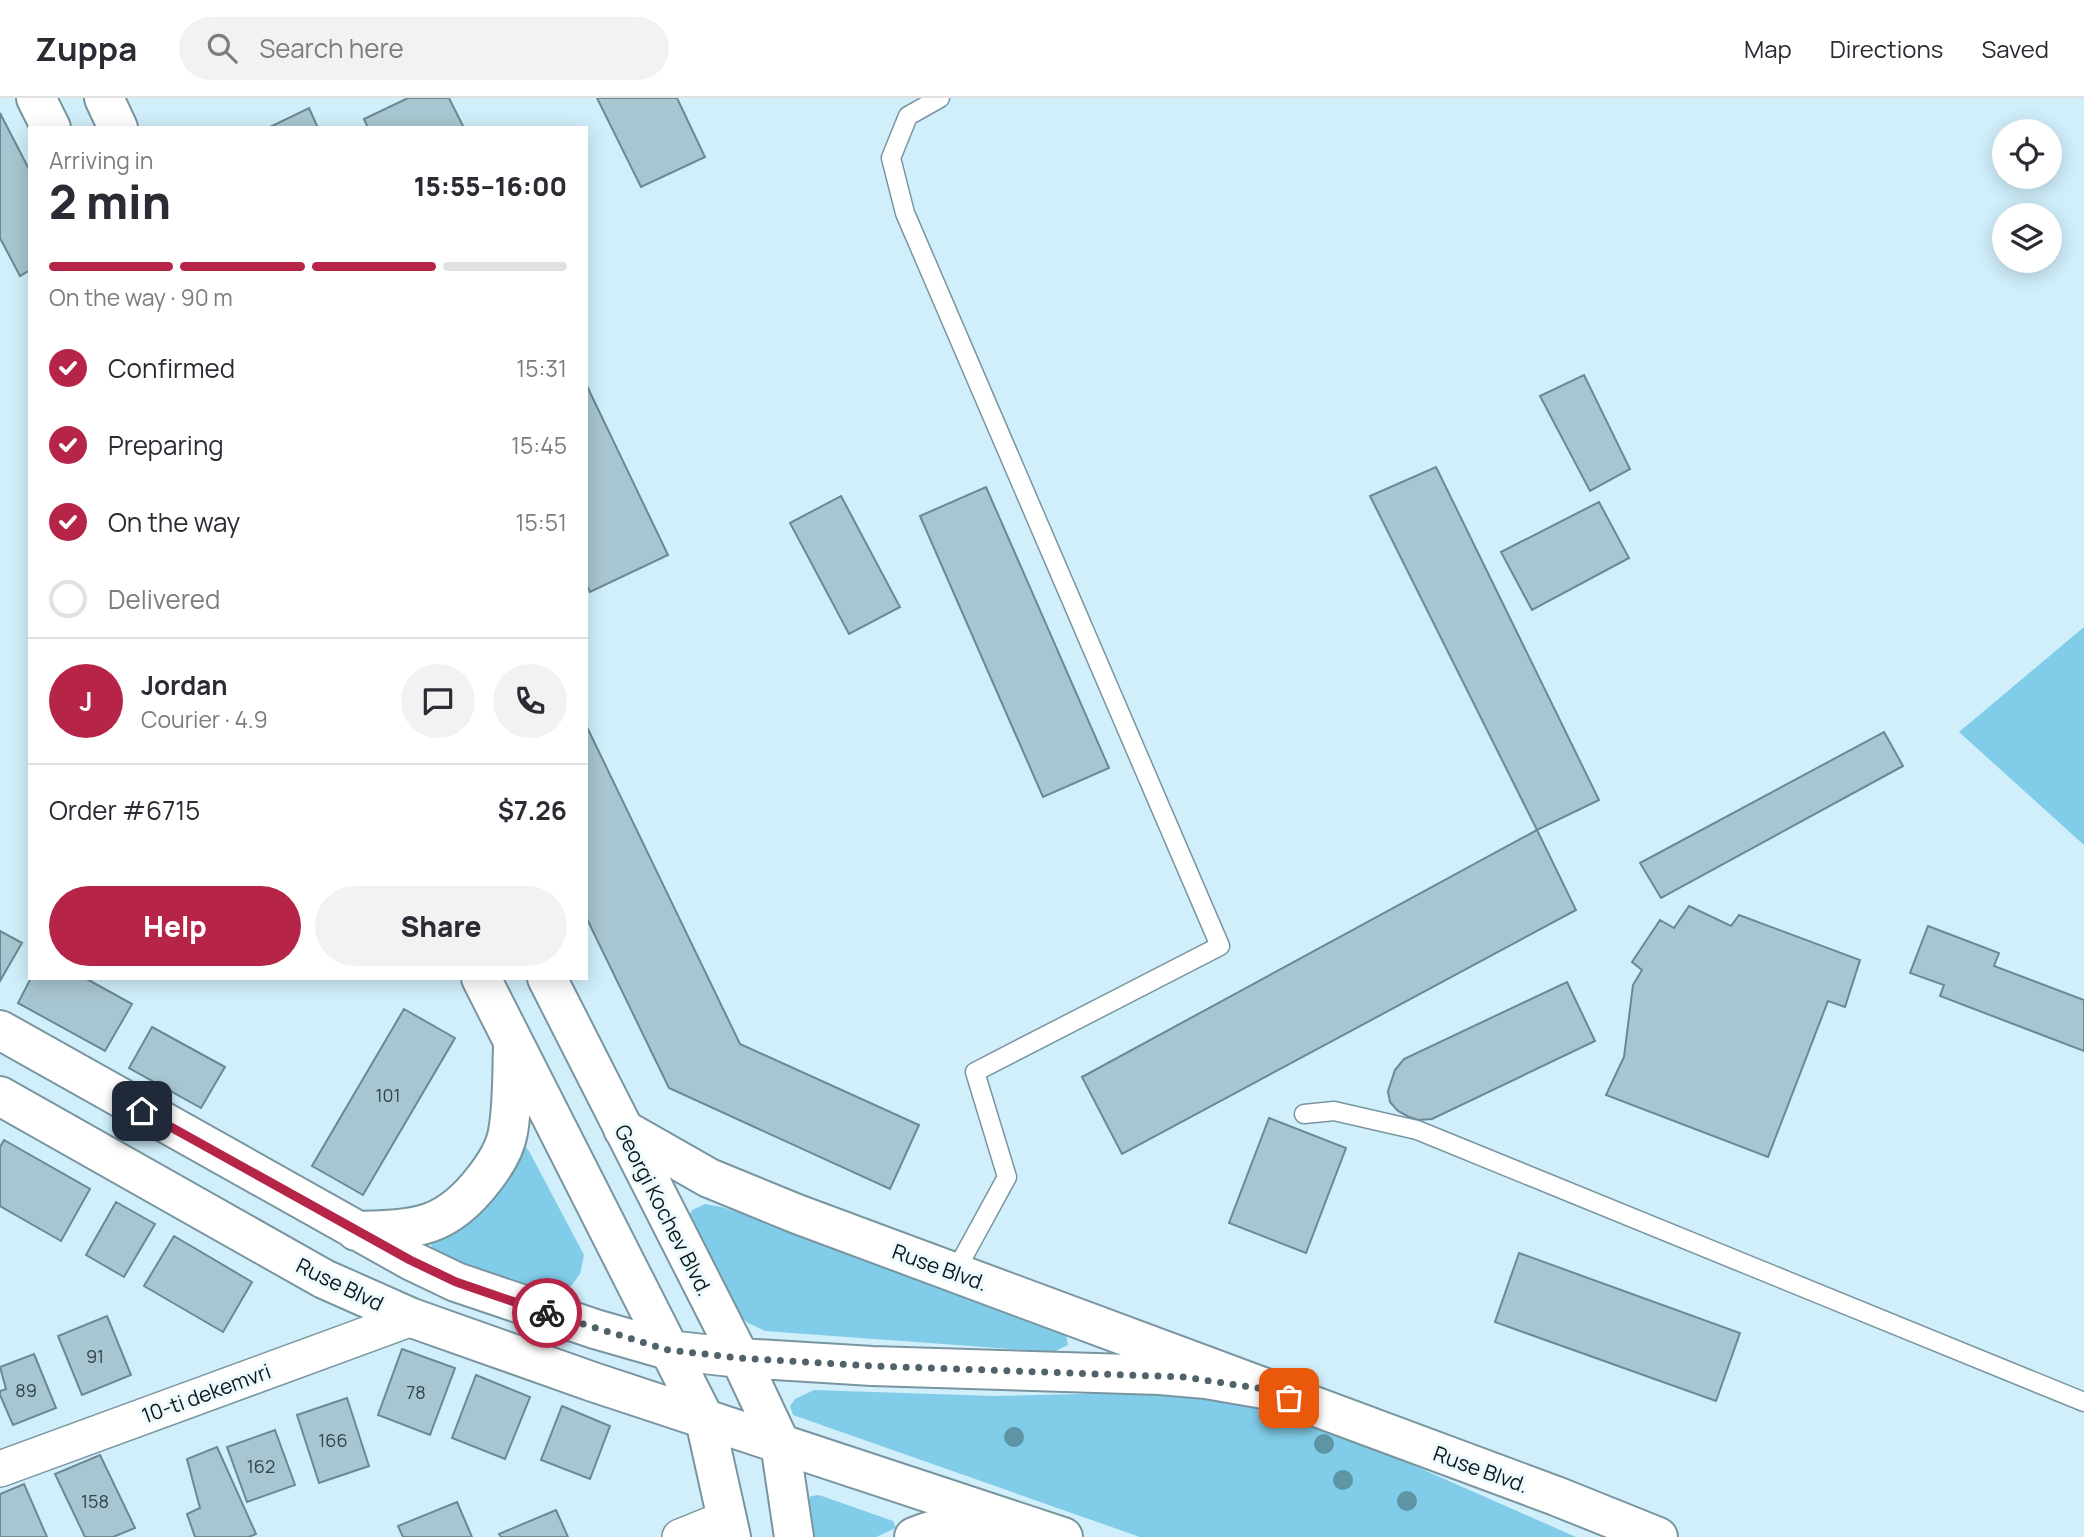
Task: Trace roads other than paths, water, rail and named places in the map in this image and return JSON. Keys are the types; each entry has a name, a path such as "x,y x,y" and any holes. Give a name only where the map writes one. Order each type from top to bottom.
{"main road":[{"path":"36,98 50,126"},
{"path":"104,98 117,126"},
{"path":"482,980 705,1420 729,1528"},
{"name":"Georgi Kochev Blvd.","path":"548,980 740,1358 780,1443 794,1537"},
{"path":"0,1030 355,1231 456,1282 595,1329 668,1350"},
{"path":"355,1231 403,1230 425,1225 445,1217 464,1203 496,1164 509,1131 514,1044"},
{"name":"Ruse Blvd","path":"0,1096 324,1279 412,1318 705,1420"},
{"name":"Ruse Blvd.","path":"623,1129 709,1178 797,1214 1556,1496 1658,1537"},
{"name":"Ruse Blvd.","path":"668,1350 740,1358 873,1366 1160,1375 1206,1379 1264,1389"},
{"path":"705,1420 1046,1532"},
{"path":"1556,1496 1624,1537"},
{"path":"914,1537 936,1528 967,1522 1046,1532"}],"street":[{"name":"10-ti dekemvri","path":"0,1469 412,1318"},
{"path":"680,1537 729,1528"}],"lane":[{"path":"940,98 908,116 891,158 905,213 1220,946 975,1072 1007,1177 955,1272"},
{"path":"1304,1114 1334,1111 1417,1130 2084,1402"}]}
